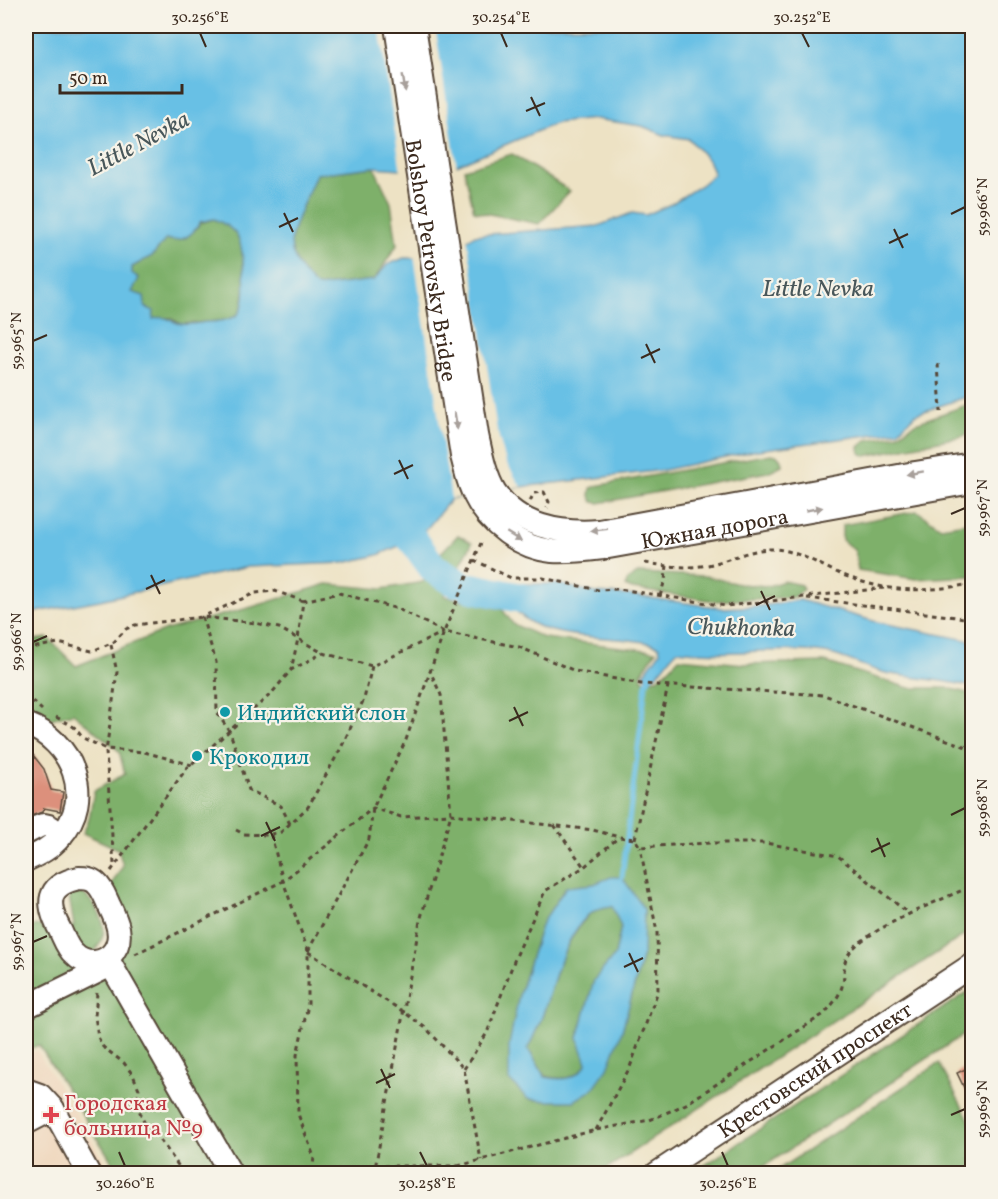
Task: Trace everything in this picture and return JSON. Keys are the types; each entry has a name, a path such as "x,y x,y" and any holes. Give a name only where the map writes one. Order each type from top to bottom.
{"street":[{"name":"Bolshoy Petrovsky Bridge","path":"396,26 459,437 484,493"},
{"name":"Bolshoy Petrovsky Bridge","path":"414,26 477,435 486,471 484,493"},
{"name":"Южная дорога","path":"972,464 630,526 573,533 552,530 533,523 506,504 484,493 482,508 510,536 527,545 550,551 574,551 633,543 972,482"},
{"path":"35,718 64,751 74,771 77,794 73,816 62,836 35,856 62,884"},
{"path":"26,833 41,824 50,825 62,836"},
{"path":"26,1007 108,964 117,947 119,932 117,922 100,886 94,881 79,878 62,884 56,889 50,903 53,917 72,952 83,960 108,964"},
{"path":"108,964 231,1173"},
{"name":"Крестовский проспект","path":"656,1173 972,965"},
{"path":"26,1090 40,1095 53,1109 90,1173"},
{"path":"26,1123 53,1109"}],"path":[{"path":"938,364 941,412"},
{"path":"531,499 534,493 544,492 549,502 548,506"},
{"path":"308,951 369,839 373,808 406,740 444,632 481,543"},
{"path":"645,563 692,567 709,565 752,552 771,549 789,551 841,574 884,588 907,591 972,585"},
{"path":"474,560 511,578 543,578 598,590 619,588 726,606 884,588"},
{"path":"660,596 667,566"},
{"path":"202,617 255,593 275,591 303,601 339,593 398,609 444,632 519,647 575,672 650,685 824,695 972,749"},
{"path":"803,597 972,619"},
{"path":"291,670 303,601"},
{"path":"26,649 58,643 92,651 111,644 126,628 202,617 279,628 323,653 372,666 444,632"},
{"path":"202,617 216,662 217,713 230,732 249,790 281,806 290,825"},
{"path":"111,644 117,672 106,749 114,866"},
{"path":"100,886 192,765 271,694 291,670 323,653"},
{"path":"236,830 244,834 271,835 281,832 308,807 341,748 364,699 372,666"},
{"path":"374,1173 420,921 451,814 441,695 430,671"},
{"path":"633,839 668,685"},
{"path":"26,695 35,718"},
{"path":"53,716 74,727 83,738 106,749 144,752 192,765"},
{"path":"219,762 236,753"},
{"path":"373,808 400,817 451,814 593,830 633,839 640,847 657,932 658,991 630,1067 596,1130"},
{"path":"184,1173 159,1138 144,1122 137,1105 139,1089 133,1075 124,1063 103,1047 98,1037 95,1016 98,987 108,964 284,881 373,808"},
{"path":"554,825 584,867"},
{"path":"271,835 308,951 308,1005 297,1055 298,1114 314,1157 312,1173 376,1166 458,1166 596,1130 650,1120 686,1104 824,1014 836,1000 843,982 843,964 852,950 864,939 909,914 972,886"},
{"path":"464,1069 487,1033 514,960 545,891 584,867 619,837"},
{"path":"640,847 765,843 838,856 909,914"},
{"path":"308,951 427,1029 464,1069 481,1160"},
{"path":"453,1173 458,1166"}],"shaded area":[{"name":"Городская больница №9","path":"37,1050 112,1173 26,1173 26,1056"}],"green space":[{"path":"512,154 570,191 539,224 474,211 464,169"},
{"path":"374,167 391,203 397,245 374,280 316,287 296,261 291,242 297,218 316,174"},
{"path":"214,219 230,226 241,241 245,285 242,309 236,317 221,321 181,324 170,318 153,319 132,292 132,267 152,256 166,239 181,239 190,235 200,223"},
{"path":"972,403 972,432 963,436 866,456 860,453 859,447 867,440 897,435 916,423"},
{"path":"771,454 779,457 782,465 768,472 599,503 593,502 590,496 591,488 601,485"},
{"path":"917,511 941,527 972,522 972,576 916,579 858,570 855,551 842,540 842,525"},
{"path":"458,535 472,543 444,596 502,609 513,624 544,638 656,651 641,674 643,680 659,677 679,658 745,664 825,662 909,688 948,688 972,694 972,930 600,1173 119,1173 39,1045 26,1050 26,932 36,925 55,931 74,926 69,896 81,892 95,906 102,919 104,932 93,955 107,975 111,885 123,866 118,849 83,833 89,819 94,791 125,774 119,751 73,713 51,719 26,709 26,641 48,638 76,666 166,630 327,584 382,589 423,582 436,558","holes":["594,884 642,932 643,954 622,1031 574,1101 528,1099 519,995 542,923 566,887"]},
{"path":"638,573 705,576 739,584 768,586 784,581 801,585 803,590 793,597 715,601 632,589 625,586 628,580"},
{"path":"612,905 621,927 615,955 594,980 578,1038 588,1062 584,1068 570,1077 545,1076 528,1049 560,963 578,927 592,912"},
{"path":"972,989 972,1029 754,1173 693,1173"},
{"path":"939,1063 972,1125 972,1173 773,1173"}],"water":[{"name":"Little Nevka","path":"26,26 972,26 972,395 916,414 898,431 758,450 664,470 521,487 451,499 429,526 413,540 378,555 343,563 248,567 26,614","holes":["595,119 642,126 664,135 689,139 708,160 714,174 671,204 646,215 632,213 598,226 475,235 440,259 404,258 387,265 374,280 317,287 293,255 292,235 316,174 374,167 440,172 557,123","214,219 233,230 241,246 244,300 239,313 224,320 192,324 179,324 167,318 153,319 154,311 145,307 144,296 132,292 139,278 132,273 132,267 152,256 166,239 182,239 194,231 200,222"]},
{"path":"525,584 559,584 597,593 722,608 761,606 800,600 877,622 972,641 972,687 882,672 825,653 807,651 696,652 678,650 656,675 648,679 644,674 660,652 659,646 621,639 559,633 540,627 524,618 511,604 511,597"},
{"path":"611,877 622,877 644,909 643,954 622,1031 608,1068 592,1090 574,1101 528,1099 509,1080 509,1045 519,995 542,923 566,887 594,884","holes":["612,906 621,927 615,955 594,980 578,1038 587,1063 569,1078 545,1077 528,1049 571,938 587,916 605,907"]}],"pier":[{"path":"379,26 435,26 457,168 440,175 401,172"},
{"path":"467,237 497,430 506,462 521,487 451,499 414,256 439,256"}],"building":[{"path":"26,746 44,769 51,790 63,792 60,811 44,808 42,812 26,818"},
{"path":"972,1066 972,1104 957,1073"}],"waterway":[{"name":"Chukhonka","path":"386,512 413,540 434,569 456,582"},
{"name":"Chukhonka","path":"472,588 550,604"},
{"path":"622,877 646,684 651,675"}],"place":[{"name":"Индийский слон","path":"225,712"},
{"name":"Крокодил","path":"197,756"},
{"name":"Городская больница №9","path":"51,1115"}]}
